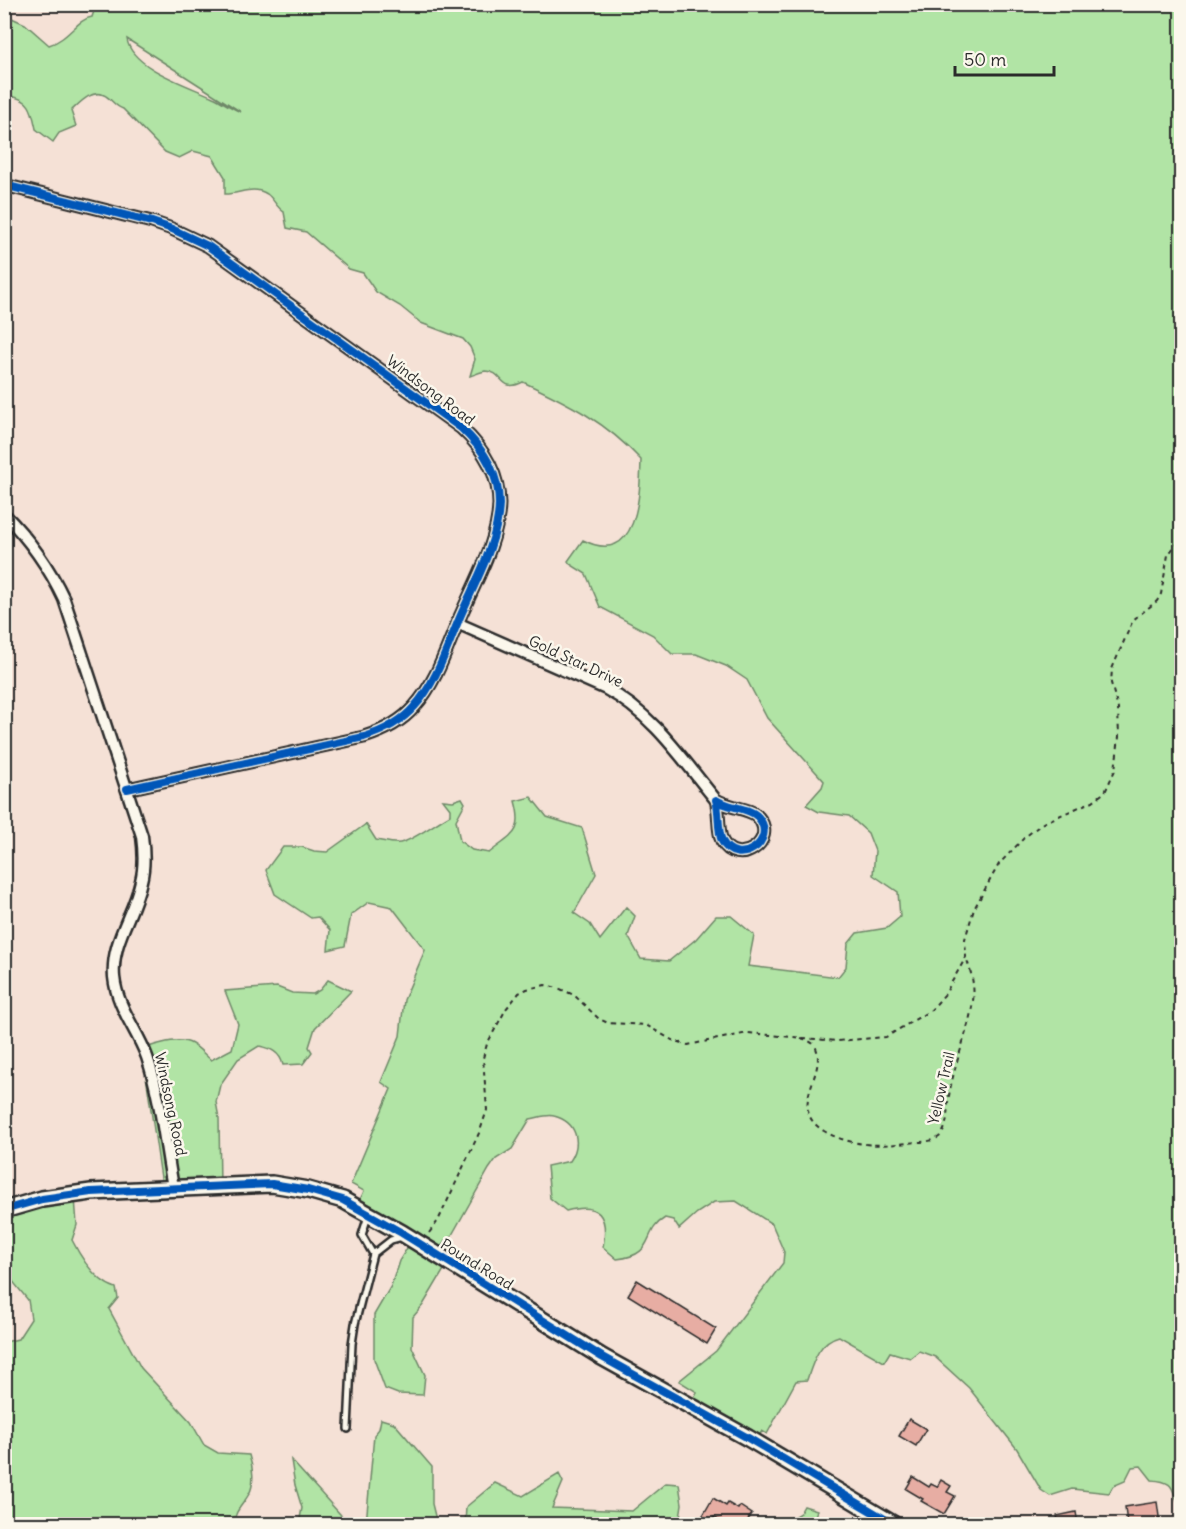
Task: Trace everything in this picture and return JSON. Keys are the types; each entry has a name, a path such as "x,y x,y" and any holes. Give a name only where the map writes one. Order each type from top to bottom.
{"street":[{"name":"Windsong Road","path":"4,185 152,222 208,246 472,438 489,462 496,482 499,504 490,545 435,675 423,696 407,714 386,728 364,737 127,789"},
{"name":"Windsong Road","path":"4,514 34,548 64,599 142,836 144,858 138,891 118,942 114,975 119,999 139,1038 152,1075 172,1188"},
{"name":"Gold Star Drive","path":"457,623 606,689 628,702 655,726 716,800"},
{"path":"716,800 725,806 747,810 759,818 764,831 763,838 754,849 747,852 733,851 723,842 720,835 719,810 716,800"},
{"name":"Pound Road","path":"4,1210 66,1195 272,1184 308,1190 343,1200 407,1236 602,1357 748,1438 893,1524"}],"lane":[{"path":"368,1214 362,1235 372,1254"},
{"path":"348,1429 354,1324 372,1254 391,1240 407,1236"}],"path":[{"path":"421,1245 438,1221 484,1121 487,1110 483,1058 487,1044 506,1009 519,993 527,988 545,985 558,988 574,995 599,1019 608,1023 645,1025 672,1040 688,1045 748,1033 837,1041 886,1037 931,1010 945,994 966,957 965,939 974,909 999,864 1024,837 1043,823 1093,801 1105,792 1114,770 1119,737 1118,709 1111,683 1112,669 1133,620 1157,601 1161,594 1168,555 1175,546 1182,542"}],"green space":[{"path":"96,5 1181,5 1181,1507 1170,1485 1152,1480 1141,1466 1132,1467 1125,1481 1113,1486 1109,1493 1072,1489 1050,1496 1041,1490 1017,1449 969,1388 935,1357 919,1351 910,1358 890,1352 884,1362 839,1336 826,1342 818,1353 807,1380 796,1381 767,1434 762,1431 756,1441 690,1405 697,1392 679,1381 716,1351 783,1263 784,1252 772,1224 736,1201 714,1202 679,1229 673,1220 665,1218 653,1230 638,1253 617,1259 603,1247 604,1227 603,1219 599,1214 587,1208 566,1211 550,1198 547,1166 570,1161 576,1147 572,1128 562,1119 552,1116 530,1119 512,1149 496,1159 448,1242 445,1240 438,1253 448,1263 423,1305 413,1317 412,1347 425,1375 423,1395 398,1394 385,1389 374,1359 374,1315 391,1286 399,1261 412,1240 358,1204 364,1191 351,1184 391,1089 381,1082 400,1036 404,1000 425,950 392,907 369,902 351,915 345,946 328,950 330,930 318,917 311,918 275,894 266,870 283,847 302,847 327,852 366,824 376,840 391,843 405,842 450,815 450,809 443,800 453,801 462,798 465,803 456,820 460,841 472,850 489,853 510,837 517,827 515,801 531,797 547,817 582,828 596,874 574,913 590,924 600,940 626,907 635,916 628,936 641,959 669,961 696,939 716,916 731,916 754,935 748,966 838,977 846,967 848,944 857,933 887,928 900,917 898,892 873,875 875,851 868,833 849,816 819,812 806,805 822,787 824,781 767,718 747,680 726,666 696,654 672,654 653,635 600,607 586,574 568,561 583,540 601,546 615,544 625,536 632,524 637,508 641,460 628,447 601,424 523,382 515,385 506,384 496,374 485,371 470,376 475,359 470,347 463,339 421,323 400,306 376,292 363,273 349,269 306,232 287,228 284,212 267,194 252,190 225,194 225,177 212,156 193,151 179,158 165,152 123,109 106,96 94,94 82,101 71,111 76,126 59,133 53,142 36,129 32,111 26,103 9,96 5,99 5,15 25,24 49,45 62,38 82,21 92,17","holes":["127,39 241,112 149,67 131,49"]},
{"path":"328,980 351,991 315,1028 309,1047 312,1052 303,1064 283,1065 280,1057 274,1051 259,1046 238,1059 220,1085 216,1102 219,1118 220,1186 163,1191 142,1049 180,1041 195,1046 211,1060 232,1049 238,1024 225,991 277,987 292,993 313,994 320,990"},
{"path":"75,1198 77,1225 72,1240 96,1275 116,1288 118,1298 109,1309 141,1368 191,1422 204,1445 218,1453 249,1455 252,1485 237,1512 234,1524 5,1524 5,1342 18,1339 31,1319 28,1300 5,1273 5,1213"},
{"path":"381,1419 394,1423 432,1467 432,1504 437,1524 366,1524 374,1435 379,1429"},
{"path":"291,1460 349,1524 299,1524 302,1508"},
{"path":"559,1474 563,1482 552,1508 632,1511 666,1483 679,1484 682,1504 679,1524 465,1524 466,1507 495,1483 523,1496"},
{"path":"804,1506 817,1510 813,1524 782,1524 800,1513"}],"building":[{"path":"637,1280 716,1329 707,1344 628,1295"},
{"path":"909,1419 926,1429 916,1446 899,1436"},
{"path":"913,1477 929,1487 931,1484 937,1487 941,1480 951,1486 947,1492 955,1496 944,1514 906,1489"},
{"path":"713,1498 726,1506 728,1503 738,1509 740,1506 752,1514 745,1524 725,1524 714,1517 709,1524 698,1524"},
{"path":"1157,1502 1160,1524 1127,1524 1125,1507"},
{"path":"1076,1512 1078,1524 1059,1524 1057,1516"}],"cycle path":[{"path":"4,185 152,222 208,246 461,428 483,453 496,482 499,504 498,519 485,562 429,687 414,707 397,722 364,737 127,789"},
{"path":"716,800 755,814 763,826 760,843 746,852 729,849 722,841 716,800"},
{"path":"4,1210 42,1199 91,1192 272,1184 308,1190 343,1200 402,1233 602,1357 748,1438 893,1524"}]}
